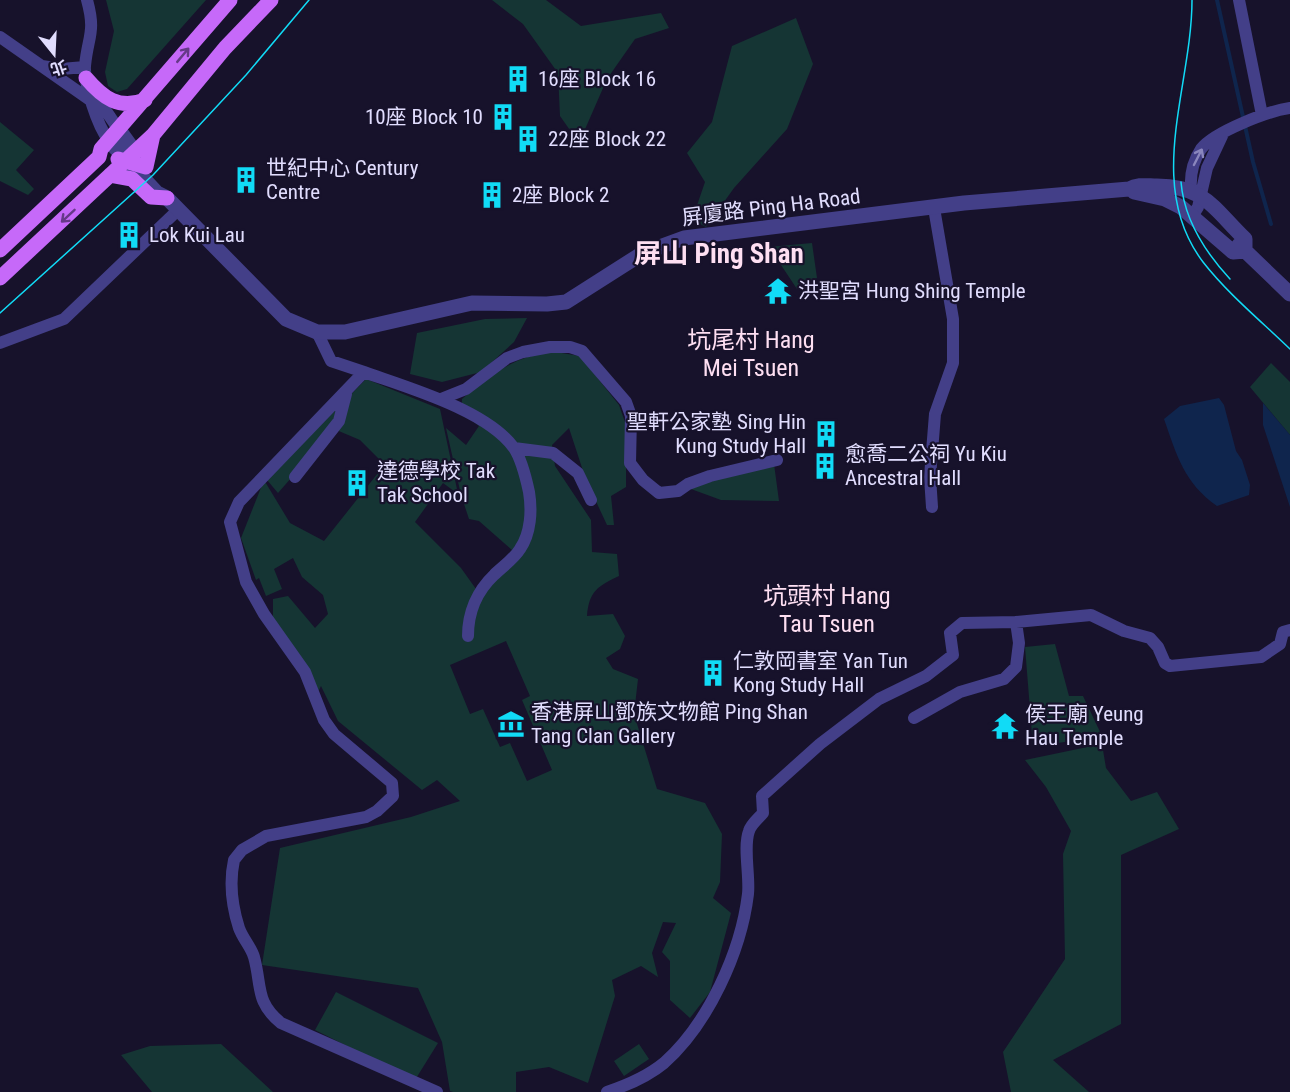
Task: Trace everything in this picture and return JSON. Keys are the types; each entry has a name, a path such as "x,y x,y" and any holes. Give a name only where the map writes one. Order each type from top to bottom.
{"main road":[{"path":"0,250 99,157 101,149 146,100 230,0"},
{"path":"0,278 153,135 225,48 271,0"},
{"path":"86,73 98,92 116,103 126,105 146,100"},
{"path":"146,167 153,135"},
{"path":"99,157 130,155"},
{"path":"110,175 132,178 151,197 167,198"}],"street":[{"path":"87,0 93,31 86,73 94,103"},
{"path":"1239,0 1259,116"},
{"path":"0,37 104,108 114,136 130,155"},
{"path":"38,64 86,73"},
{"path":"1196,202 1191,172 1200,151 1212,139 1259,116 1290,108"},
{"name":"屏廈路 Ping Ha Road","path":"130,155 146,167 163,187 167,198"},
{"name":"屏廈路 Ping Ha Road","path":"130,155 157,193 167,198 286,319 317,332 345,332 472,303 557,304 573,299 643,253 684,238 1081,191 1129,189 1135,186 1196,202 1245,239 1245,251 1290,294"},
{"name":"屏廈路 Ping Ha Road","path":"1129,189 1135,193 1171,202 1196,202"},
{"name":"屏廈路 Ping Ha Road","path":"1196,202 1233,252 1245,251"},
{"path":"932,507 930,477 934,414 953,363 953,319 934,208"},
{"path":"0,343 64,319 178,210"},
{"path":"317,332 331,361 441,399 493,429 514,448 527,483 532,510 525,540 519,552 478,593 472,609 468,636"},
{"path":"441,399 466,389 507,358 550,346 570,347 582,351 626,402 631,416 630,463 643,480 658,493 678,491 688,484 710,476 777,460"},
{"path":"364,372 312,423 238,502 230,522 246,582 264,614 305,672 324,720 334,734 387,777 394,790 393,796 377,812 366,817 266,836 254,842 234,860 231,890 240,929 254,958 261,998 271,1015 281,1023 437,1092"},
{"path":"295,477 339,421 346,392"},
{"path":"514,448 553,453 578,473 591,500"},
{"path":"607,1092 645,1077 664,1062 682,1043 723,981 737,943 748,894 748,832 763,813 762,796 820,744 879,699 926,676 953,655 950,633 962,623 1016,622 1091,615 1124,631 1150,638 1158,647 1165,663 1170,666 1261,657 1280,644 1283,633 1290,630"},
{"path":"914,718 960,692 1004,679 1016,667 1019,643 1016,622"}],"green space":[{"path":"106,0 206,0 127,89 117,92 108,86 105,72 114,31"},
{"path":"492,0 546,0 581,26 661,13 669,28 635,39 607,79 579,143 560,116 558,73 523,24"},
{"path":"796,18 813,64 787,129 734,188 706,227 692,220 705,182 687,153 712,122 732,46"},
{"path":"0,122 34,150 16,170 34,189 28,195 0,181"},
{"path":"812,243 817,278 797,289 769,247"},
{"path":"527,318 514,342 481,372 442,382 410,374 417,333 485,319"},
{"path":"549,351 580,356 619,405 626,425 626,487 611,496 614,525 607,525 586,480 569,428 552,445 555,466 591,520 592,552 617,554 619,576 600,586 592,595 587,616 613,614 625,636 620,649 606,658 613,669 638,679 634,714 657,789 705,803 722,834 720,882 713,898 731,913 710,992 690,1018 670,1000 670,961 662,952 676,923 663,922 652,953 658,977 641,966 612,980 615,996 588,1083 549,1067 516,1072 516,1092 453,1092 450,1091 442,1042 418,988 262,965 280,848 411,817 460,801 437,780 422,790 338,721 321,686 315,698 273,627 273,599 288,596 315,628 328,614 323,595 302,577 293,558 274,569 282,589 266,596 259,578 256,580 241,538 264,480 290,523 324,541 378,473 379,459 360,440 334,429 278,493 267,480 366,379 440,409 458,494 443,483 415,522 461,568 476,589 512,550 479,521 469,519 461,495 446,428 466,445 479,426 462,413 462,399 502,369 536,354","holes":["506,641 530,696 522,700 552,770 527,781 510,743 500,747 483,709 470,714 450,665"]},
{"path":"1271,363 1290,382 1290,435 1250,387"},
{"path":"774,464 779,501 721,500 691,489 715,478"},
{"path":"1055,644 1069,696 1083,696 1102,736 1033,747 1025,647"},
{"path":"1102,744 1106,768 1131,801 1157,792 1179,829 1121,855 1121,1024 1053,1060 1089,1092 1011,1092 1003,1052 1065,959 1063,854 1071,831 1046,787 1025,760"},
{"path":"336,992 438,1043 415,1080 315,1030"},
{"path":"221,1044 273,1092 152,1092 121,1055 150,1046"},
{"path":"639,1044 649,1059 624,1076 614,1061"}],"water":[{"path":"1219,398 1224,405 1236,451 1242,460 1250,485 1249,495 1217,506 1189,478 1178,457 1164,419 1180,406"},
{"path":"1263,403 1290,435 1290,507 1263,425"}],"waterway":[{"path":"1217,0 1253,162 1271,224"}],"tram line":[{"path":"0,313 153,175 246,75 309,0"},
{"path":"1192,0 1190,33 1175,134 1176,200 1186,232 1203,262 1234,296 1290,349"},
{"path":"1181,182 1186,209 1197,234 1212,258 1230,279"}],"place":[{"name":"16座 Block 16","path":"518,79"},
{"name":"10座 Block 10","path":"503,117"},
{"name":"22座 Block 22","path":"528,139"},
{"name":"世紀中心 Century Centre","path":"246,180"},
{"name":"2座 Block 2","path":"492,195"},
{"name":"Lok Kui Lau","path":"129,235"},
{"name":"洪聖宮 Hung Shing Temple","path":"778,291"},
{"name":"聖軒公家塾 Sing Hin Kung Study Hall","path":"826,434"},
{"name":"愈喬二公祠 Yu Kiu Ancestral Hall","path":"825,466"},
{"name":"達德學校 Tak Tak School","path":"357,483"},
{"name":"仁敦岡書室 Yan Tun Kong Study Hall","path":"713,673"},
{"name":"香港屏山鄧族文物館 Ping Shan Tang Clan Gallery","path":"511,724"},
{"name":"侯王廟 Yeung Hau Temple","path":"1005,726"}],"district":[{"name":"屏山 Ping Shan","path":"719,254"},
{"name":"坑尾村 Hang Mei Tsuen","path":"751,354"},
{"name":"坑頭村 Hang Tau Tsuen","path":"827,610"}]}
